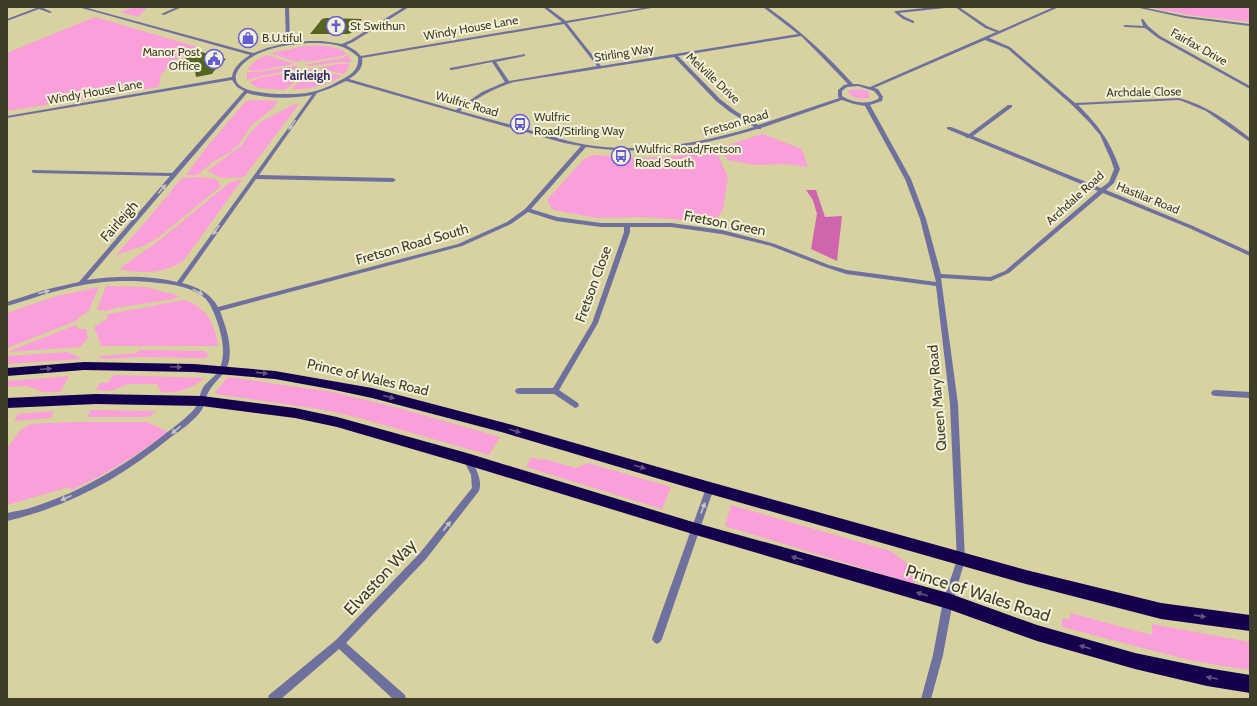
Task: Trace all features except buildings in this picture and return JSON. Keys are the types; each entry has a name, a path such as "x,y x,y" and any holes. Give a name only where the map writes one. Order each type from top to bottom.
{"highway":[{"name":"Prince of Wales Road","path":"7,372 84,366 223,370 274,375 372,392 514,431 960,560 1161,611 1250,623"},
{"name":"Prince of Wales Road","path":"7,403 96,399 202,401 295,413 338,422 467,459 696,529 948,602 1020,628 1135,661 1207,677 1250,684"}],"street":[{"path":"80,7 254,55"},
{"path":"163,14 180,7"},
{"path":"287,7 288,44"},
{"path":"342,45 352,41 407,7"},
{"path":"545,7 565,22 600,67"},
{"name":"Windy House Lane","path":"360,57 655,7"},
{"path":"765,7 802,35 828,58 852,86"},
{"path":"913,22 896,12 945,7"},
{"path":"957,7 986,27 999,32"},
{"path":"871,88 1057,7"},
{"path":"1137,7 1192,18 1250,25"},
{"path":"7,20 38,8 50,12"},
{"name":"Fairfax Drive","path":"1142,20 1146,27 1169,43 1250,88"},
{"path":"1125,26 1146,27"},
{"name":"Stirling Way","path":"457,111 490,89 508,83 802,35"},
{"name":"Archdale Road","path":"939,280 991,279 1007,272 1111,183 1117,170 1102,135 1091,121 1074,104 1009,48 986,38"},
{"path":"326,42 342,45 355,50 360,57 361,65 357,71 346,80 315,93 295,96 262,95 246,91 238,85 234,78 234,73 238,68 254,55 288,44 326,42"},
{"path":"452,69 524,55"},
{"name":"Melville Drive","path":"675,55 718,100 759,128"},
{"path":"493,61 508,83"},
{"name":"Windy House Lane","path":"7,117 234,78"},
{"name":"Wulfric Road","path":"346,80 584,146"},
{"path":"852,86 871,88 880,94 881,97 876,102 856,104 840,96 840,90 852,86"},
{"name":"Fairleigh","path":"82,282 246,91"},
{"path":"179,283 315,93"},
{"name":"Fretson Road","path":"584,146 618,150 657,149 694,145 723,139 759,128 843,98"},
{"name":"Archdale Close","path":"1074,104 1179,99 1190,101 1250,140"},
{"name":"Queen Mary Road","path":"868,104 908,179 923,219 939,280 954,404 960,526 960,560 948,602 938,655 926,699"},
{"path":"968,137 1010,106"},
{"name":"Hastilar Road","path":"949,128 1192,227 1250,254"},
{"name":"Fretson Road South","path":"216,310 460,245 509,223 526,210 584,146"},
{"path":"34,171 174,175"},
{"path":"255,177 393,180"},
{"name":"Fretson Green","path":"526,210 575,222 627,226 687,226 722,232 773,245 815,262 846,272 939,280"},
{"name":"Fretson Close","path":"555,391 595,323 627,232 627,226"},
{"path":"7,304 39,293 82,282 106,278 143,278 179,283 207,298 216,310 226,342 223,370 204,392 198,410 155,447 90,488 50,505 7,517"},
{"path":"519,391 555,391 575,405"},
{"path":"1215,393 1250,394"},
{"name":"Elvaston Way","path":"273,699 339,643 423,556 476,489 475,475 467,459"},
{"path":"657,639 710,488"},
{"path":"339,643 401,699"}],"shaded area":[{"path":"135,7 148,7 138,17 120,12"},
{"path":"1148,7 1250,7 1250,22 1189,15"},
{"path":"95,17 201,48 177,59 161,74 159,87 7,111 7,53"},
{"path":"305,46 333,47 347,54 307,62 304,60 296,62 270,53"},
{"path":"267,55 295,64 255,71 247,69 258,59"},
{"path":"348,55 351,60 350,63 339,62 310,66 304,65 342,58"},
{"path":"339,64 350,64 344,74 318,68"},
{"path":"296,66 301,68 247,80 247,72 257,72"},
{"path":"312,69 342,76 318,86 304,89 291,89 304,77 305,70"},
{"path":"300,71 298,79 285,90 259,88 249,83 258,78"},
{"path":"858,89 868,91 870,97 853,97 848,93 849,90"},
{"path":"252,100 278,101 273,108 252,125 238,145 230,152 213,162 197,175 186,175 206,148 245,102"},
{"path":"295,104 299,104 244,177 222,178 207,171 241,146 251,132 262,121"},
{"path":"762,134 802,149 808,167 785,164 755,165 728,160 721,150 722,147"},
{"path":"715,149 728,177 723,209 715,222 641,217 597,218 553,210 547,200 584,159 593,155 642,158 678,156"},
{"path":"202,177 216,179 221,186 159,237 146,245 116,255 182,178"},
{"path":"242,180 184,260 177,265 153,272 135,272 119,269 160,240 229,183"},
{"path":"806,190 816,190 825,217 842,216 837,261 811,249 817,214 813,200"},
{"path":"106,286 145,287 180,296 173,299 115,308 106,311 97,310"},
{"path":"99,287 88,312 76,321 7,348 7,313 57,296"},
{"path":"185,300 199,307 208,317 215,330 218,346 99,346 101,344 94,327 107,319 108,314"},
{"path":"76,325 79,329 86,329 88,338 80,347 7,352"},
{"path":"139,350 204,351 209,357 142,357 98,359 101,356 137,353"},
{"path":"68,352 82,359 7,364 7,356"},
{"path":"113,375 205,378 195,385 173,392 161,392 157,384 128,384 111,391 96,390 100,383 108,383"},
{"path":"69,376 60,392 43,392 27,386 7,387 7,381"},
{"path":"228,377 332,392 395,407 500,437 489,455 363,419 325,410 216,394 215,392"},
{"path":"91,410 157,411 150,416 143,417 87,417"},
{"path":"54,411 51,418 14,421 18,414"},
{"path":"73,422 147,422 168,432 122,464 72,490 69,487 7,505 7,448 21,430 31,424"},
{"path":"531,457 576,468 588,463 671,487 662,509 526,467"},
{"path":"731,505 891,551 915,570 918,575 916,582 911,583 725,526"},
{"path":"1070,613 1152,635 1152,624 1250,642 1250,670 1193,661 1062,627 1062,618 1070,620"}],"place":[{"name":"St Swithun","path":"336,26"},
{"name":"B.U.tiful","path":"248,38"},
{"name":"Manor Post Office","path":"214,59"},
{"name":"Wulfric Road/Stirling Way","path":"520,124"},
{"name":"Wulfric Road/Fretson Road South","path":"621,156"}],"district":[{"name":"Fairleigh","path":"307,75"}]}
